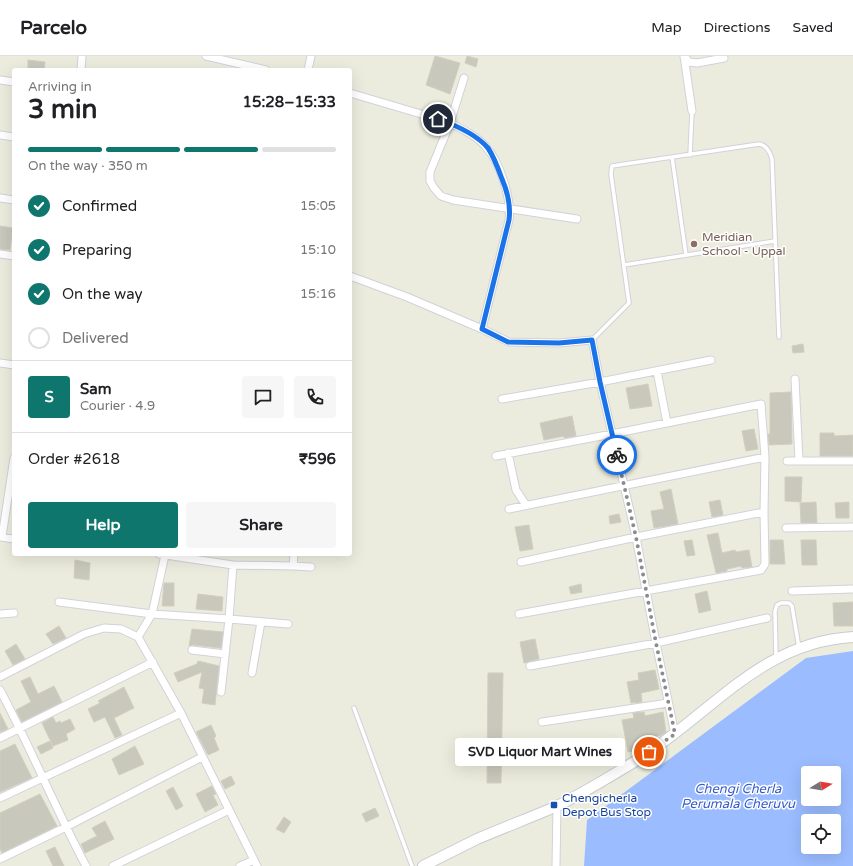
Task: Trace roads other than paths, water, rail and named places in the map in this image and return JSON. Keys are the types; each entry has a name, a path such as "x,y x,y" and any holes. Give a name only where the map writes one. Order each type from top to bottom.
{"street":[{"path":"81,68 82,56"},
{"path":"206,56 257,68"},
{"path":"308,68 311,56"},
{"path":"684,56 689,62 697,63 724,58"},
{"path":"684,56 692,111"},
{"path":"464,78 450,123 430,172 430,180 434,188 441,196 452,200 577,219"},
{"path":"0,80 12,82"},
{"path":"352,94 450,123 463,130 487,148 497,165 508,193 510,209 507,231 482,329"},
{"path":"0,135 12,137"},
{"path":"0,198 12,200"},
{"path":"0,254 12,256"},
{"path":"352,277 406,297 482,329 508,342 559,343 592,340 600,382 636,537 675,734"},
{"path":"502,399 600,382 711,360"},
{"path":"0,363 12,365"},
{"path":"657,371 667,423"},
{"path":"795,379 799,460"},
{"path":"496,456 761,404 764,457 765,564 761,570 519,614"},
{"path":"508,453 516,490 526,505"},
{"path":"509,509 764,457"},
{"path":"787,461 853,461"},
{"path":"12,476 1,537 12,539"},
{"path":"521,562 636,537 764,512"},
{"path":"786,528 853,527"},
{"path":"138,637 152,614 162,556"},
{"path":"175,556 234,565 311,567"},
{"path":"293,566 294,556"},
{"path":"221,692 234,565"},
{"path":"792,591 853,589"},
{"path":"58,602 152,614 288,624"},
{"path":"0,614 14,613"},
{"path":"530,666 656,643 767,618"},
{"path":"252,673 261,622"},
{"path":"0,677 84,634 104,628 121,629 138,637 181,713 255,863 240,866"},
{"path":"423,866 477,840 556,806 636,761 675,734 743,680 776,658 798,648 826,639 853,637"},
{"path":"192,650 225,654"},
{"path":"0,738 153,662"},
{"path":"0,690 20,728 66,828 86,866"},
{"path":"542,722 668,703"},
{"path":"0,798 181,713"},
{"path":"0,858 66,828 202,757"},
{"path":"556,806 556,866"},
{"path":"113,866 229,810"}],"lane":[{"path":"690,155 692,111"},
{"path":"592,340 629,303 611,170 612,166 759,144 763,144 766,147 772,159 779,336"},
{"path":"672,157 686,255"},
{"path":"624,265 775,241"},
{"path":"776,658 775,611 777,606 781,603 789,603 792,606 798,648"},
{"path":"354,708 412,866"}],"water":[{"name":"Chengi Cherla Perumala Cheruvu","path":"853,651 853,866 584,866 587,820 806,658"}],"place":[{"name":"Meridian School - Uppal","path":"694,244"},
{"name":"SVD Liquor Mart Wines","path":"649,752"},
{"name":"Chengicherla Depot Bus Stop","path":"554,805"}]}
